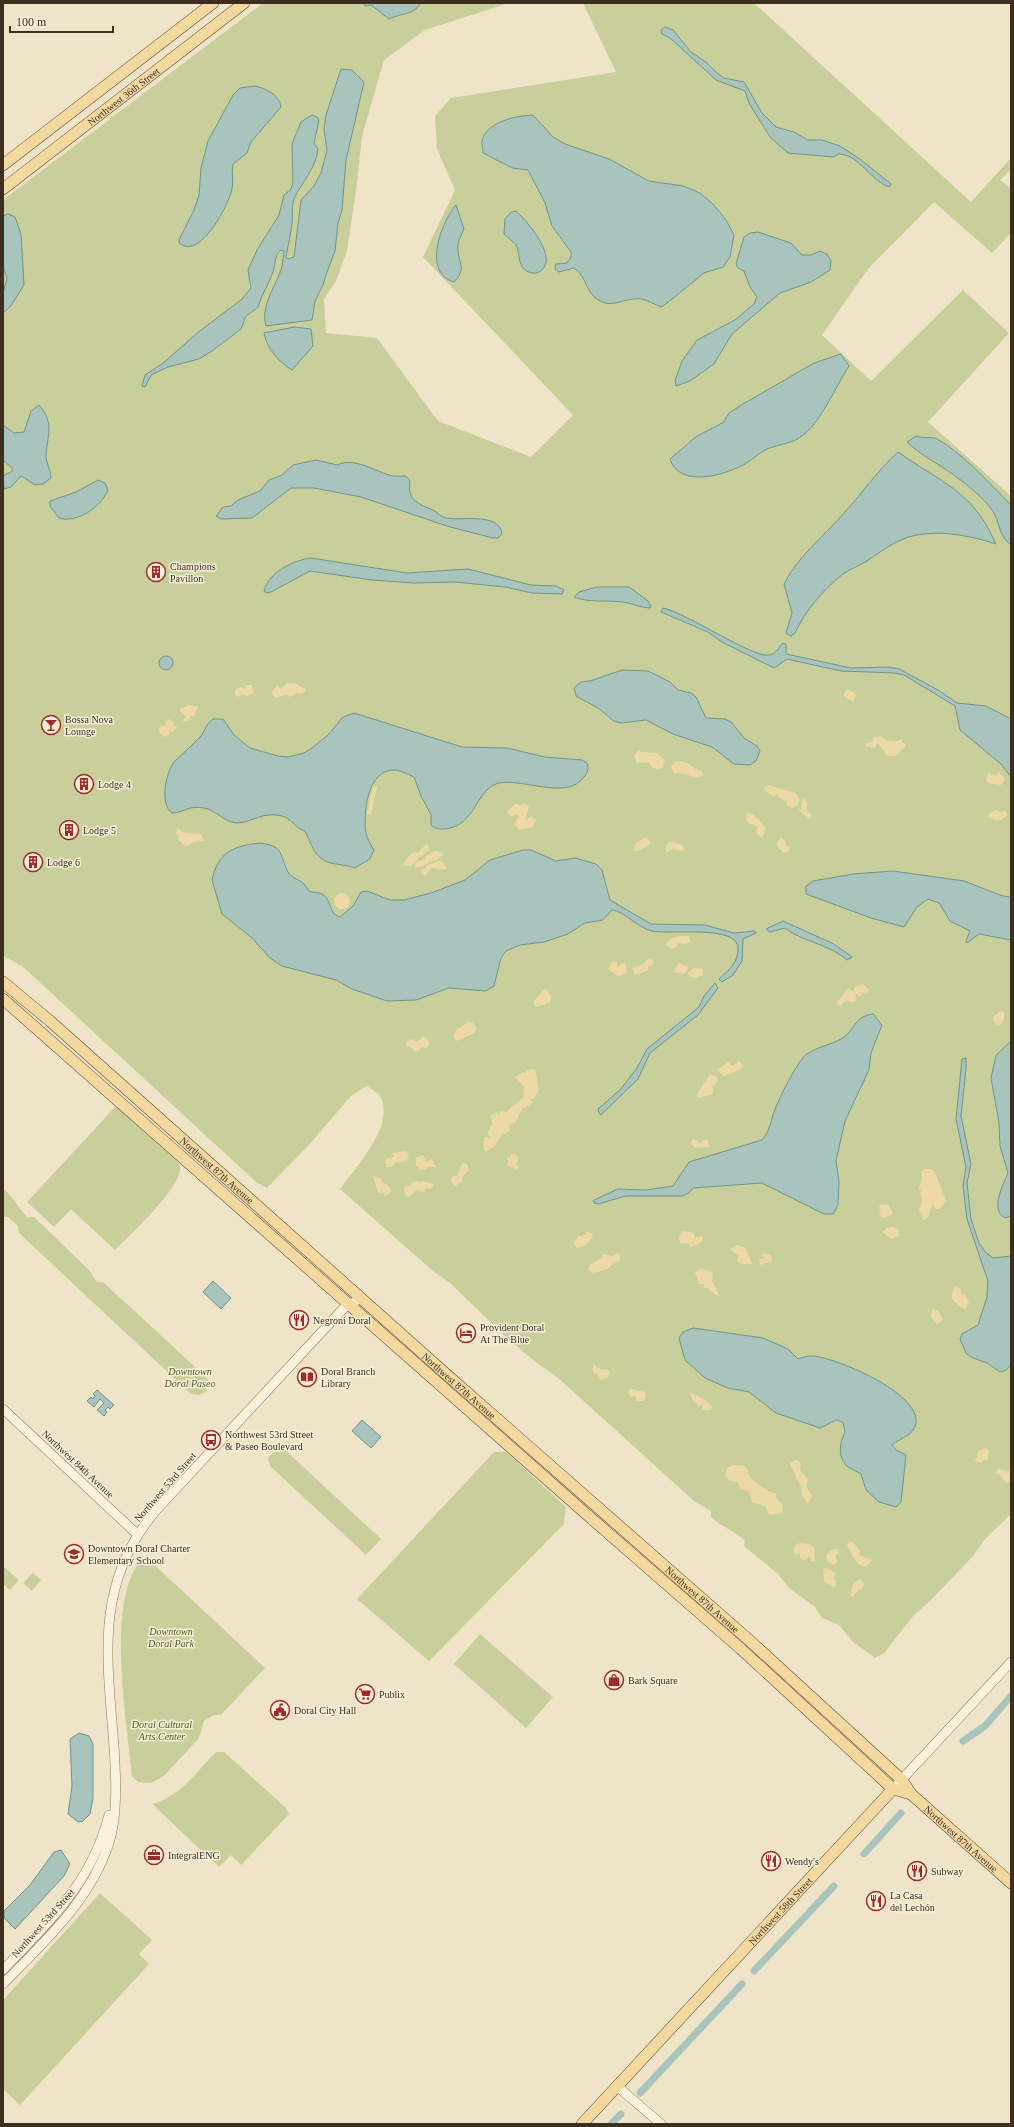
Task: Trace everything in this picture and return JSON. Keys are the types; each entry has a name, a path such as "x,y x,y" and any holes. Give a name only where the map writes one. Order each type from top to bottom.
{"main road":[{"name":"Northwest 36th Street","path":"3,165 213,3"},
{"path":"213,3 223,19"},
{"name":"Northwest 36th Street","path":"3,189 244,3"},
{"path":"129,68 140,84"},
{"path":"50,129 61,144"},
{"name":"Northwest 87th Avenue","path":"3,982 47,1019 749,1640 902,1780 911,1794 1011,1883"},
{"name":"Northwest 87th Avenue","path":"3,999 741,1649 894,1789 911,1794"},
{"name":"Northwest 58th Street","path":"582,2124 894,1789"}],"street":[{"name":"Northwest 53rd Street","path":"3,1984 70,1912 96,1874 110,1839 114,1820 116,1774 107,1632 116,1583 138,1535 150,1518 174,1491 348,1304 352,1290"},
{"name":"Northwest 53rd Street","path":"348,1304 362,1299"},
{"name":"Northwest 84th Avenue","path":"3,1409 138,1535"},
{"name":"Northwest 58th Street","path":"894,1789 1011,1662"},
{"name":"Northwest 53rd Street","path":"3,1970 63,1906 79,1885 92,1862 114,1805"},
{"path":"92,1862 96,1874"},
{"path":"617,2086 661,2124"}],"green space":[{"path":"263,3 509,3 425,30 384,60 362,136 347,251 336,281 324,299 326,333 377,338 438,421 531,457 573,415 423,257 455,190 437,149 435,116 451,98 616,72 583,3 754,3 971,202 1011,158 1011,169 1000,180 1011,188 1011,233 992,253 934,202 868,269 822,335 871,381 963,290 1009,333 928,422 1011,496 1011,1514 985,1539 973,1556 931,1600 914,1615 884,1653 875,1658 853,1642 839,1625 822,1618 815,1607 789,1588 778,1574 744,1546 745,1540 711,1517 711,1511 694,1501 557,1377 509,1340 450,1283 433,1271 340,1189 363,1158 378,1134 384,1109 381,1098 377,1093 367,1086 352,1095 307,1147 267,1188 256,1182 22,966 3,956 3,200"},
{"path":"116,1106 178,1162 180,1170 171,1190 142,1223 115,1250 71,1209 54,1227 27,1202"},
{"name":"Downtown Doral Paseo","path":"3,1188 27,1217 34,1217 91,1272 97,1282 103,1282 207,1378 209,1383 206,1392 199,1395 191,1394 19,1233 18,1226 8,1217 3,1217"},
{"path":"276,1449 285,1450 381,1539 366,1555 270,1466 268,1458"},
{"path":"494,1452 506,1452 566,1507 564,1524 429,1661 357,1599"},
{"name":"Downtown Doral Park","path":"147,1558 265,1668 221,1715 214,1715 204,1721 199,1738 164,1776 151,1783 138,1782 132,1776 121,1663 121,1631 124,1602 131,1577 142,1559"},
{"path":"3,1566 19,1580 10,1590 3,1584"},
{"path":"33,1573 41,1580 32,1591 23,1583"},
{"path":"480,1634 553,1697 526,1728 454,1664"},
{"path":"216,1752 224,1752 286,1808 289,1814 241,1865 231,1855 219,1867 152,1804 162,1801 179,1790"},
{"path":"100,1893 152,1940 139,1954 149,1964 20,2105 3,2089 3,2000"}],"sand":[{"path":"287,683 294,683 306,689 305,692 300,694 297,693 289,697 287,694 276,698 271,693 277,686 281,689"},
{"path":"246,685 252,685 254,693 247,696 243,694 238,697 235,695 235,690 240,687 245,689"},
{"path":"846,690 850,690 857,695 853,702 843,696"},
{"path":"189,705 198,707 194,716 190,716 190,720 185,722 183,720 186,716 180,711 180,709"},
{"path":"169,719 174,722 173,725 177,727 172,732 169,729 169,735 165,737 160,734 158,728 165,725 166,721"},
{"path":"880,736 885,740 891,741 902,739 902,742 906,745 896,756 887,756 878,743 874,748 865,746 865,743 872,742 873,738"},
{"path":"638,750 642,752 657,753 665,760 663,763 664,767 659,769 652,768 649,762 637,763 634,756"},
{"path":"676,761 683,762 702,772 703,776 695,778 686,774 674,773 671,766"},
{"path":"999,772 1005,779 1001,785 988,783 986,780 988,773 996,775"},
{"path":"768,785 795,793 799,799 798,805 792,808 787,805 787,801 779,798 777,793 774,797 764,789 765,786"},
{"path":"373,786 377,787 371,815 367,814"},
{"path":"803,798 807,802 807,811 812,815 810,819 799,811 799,809 802,810 801,807"},
{"path":"523,803 529,806 525,821 531,816 536,820 533,827 519,830 514,824 519,816 517,814 511,817 507,811 515,804 521,805"},
{"path":"995,810 1002,812 1003,810 1007,813 1007,816 1002,819 993,820 987,816"},
{"path":"748,812 755,816 756,819 758,818 766,829 762,838 756,833 758,827 747,821 746,816"},
{"path":"178,828 185,833 201,834 204,841 193,842 186,847 178,839 179,836 176,834"},
{"path":"646,837 651,843 639,851 635,851 634,848 636,843"},
{"path":"781,838 785,840 786,845 790,848 788,852 784,853 778,847 777,842"},
{"path":"670,841 682,845 685,849 682,851 674,849 666,852 666,846"},
{"path":"426,844 430,848 428,851 415,861 412,866 404,866 409,856 414,852 418,853"},
{"path":"435,851 441,852 443,855 437,860 431,861 421,867 415,867 416,862 425,859 427,855"},
{"path":"439,861 444,863 447,869 439,870 433,867 425,876 421,872 427,865"},
{"path":"342,893 349,898 350,901 345,908 342,909 335,904 334,901 339,894"},
{"path":"679,936 689,936 691,942 684,944 677,943 677,947 672,949 665,945 670,939"},
{"path":"649,958 654,961 653,964 647,971 635,975 632,968 644,964"},
{"path":"612,962 617,962 617,967 622,963 626,965 627,973 618,976 608,969"},
{"path":"679,963 688,967 687,971 683,974 673,972"},
{"path":"693,968 703,969 703,975 696,978 690,977 688,973"},
{"path":"863,984 869,990 867,993 863,992 860,997 857,994 855,995 857,999 854,1002 846,1001 840,1006 836,1004 848,988 853,992 855,987"},
{"path":"544,989 547,990 551,996 550,1003 535,1007 534,1001"},
{"path":"1001,1011 1005,1013 1003,1022 998,1026 993,1021 994,1016"},
{"path":"469,1022 473,1023 476,1027 475,1033 456,1041 453,1036 456,1030"},
{"path":"424,1036 430,1043 427,1048 421,1047 419,1051 415,1052 412,1048 406,1046 407,1041 414,1039 417,1042"},
{"path":"739,1061 744,1066 739,1070 724,1076 717,1070 728,1062 733,1066"},
{"path":"535,1069 539,1090 534,1098 530,1100 534,1102 522,1109 515,1123 510,1124 509,1131 500,1137 495,1146 485,1152 483,1145 485,1137 490,1137 487,1132 490,1130 489,1128 493,1123 490,1116 496,1112 499,1116 500,1111 508,1112 508,1110 523,1098 524,1087 515,1077 523,1072 525,1074 527,1070"},
{"path":"710,1074 717,1077 718,1081 713,1087 713,1094 698,1098 697,1094"},
{"path":"693,1139 698,1141 700,1144 703,1140 708,1140 709,1147 696,1148 690,1143"},
{"path":"406,1151 409,1154 407,1160 399,1163 395,1162 395,1165 386,1167 385,1161 388,1158 394,1157 392,1153"},
{"path":"515,1154 519,1158 516,1164 519,1167 517,1169 506,1165 509,1161 507,1159 508,1156 511,1159 510,1155"},
{"path":"422,1155 424,1156 426,1162 432,1159 436,1167 427,1167 426,1169 420,1170 418,1166 416,1166 416,1158"},
{"path":"462,1163 467,1164 469,1170 463,1176 462,1182 455,1186 450,1180 453,1176 457,1176"},
{"path":"924,1169 932,1169 935,1172 946,1200 940,1209 936,1209 932,1204 929,1216 923,1220 919,1211 922,1200 920,1193 921,1191 919,1188 922,1178 921,1171"},
{"path":"373,1176 381,1179 381,1182 386,1184 391,1190 390,1193 385,1196 383,1192 382,1194 378,1192"},
{"path":"418,1181 421,1183 422,1181 434,1184 434,1186 431,1189 426,1188 423,1193 417,1189 409,1197 406,1196 404,1190 406,1185 410,1186 412,1182"},
{"path":"881,1205 889,1205 893,1214 883,1218 879,1215 881,1211 879,1207"},
{"path":"893,1227 898,1229 899,1236 891,1239 883,1232 886,1228"},
{"path":"682,1231 692,1232 695,1236 694,1240 697,1237 703,1237 703,1239 699,1244 690,1247 688,1243 681,1243 678,1238"},
{"path":"586,1232 591,1233 593,1237 586,1245 577,1248 574,1243 578,1236 585,1235"},
{"path":"736,1245 742,1246 746,1249 752,1264 741,1264 737,1261 739,1255 730,1250"},
{"path":"617,1253 620,1255 620,1261 611,1265 608,1269 594,1273 588,1270 590,1264 600,1259 603,1254 613,1256"},
{"path":"765,1253 771,1255 772,1261 760,1265 759,1259 766,1258 762,1256"},
{"path":"701,1268 713,1273 712,1281 720,1296 715,1295 708,1288 704,1288 704,1284 699,1284 695,1273"},
{"path":"957,1287 961,1289 961,1296 964,1294 969,1301 966,1309 960,1307 952,1299 954,1288"},
{"path":"933,1309 938,1311 943,1320 937,1324 930,1316"},
{"path":"593,1364 602,1370 607,1369 610,1372 608,1377 601,1380 597,1374 593,1372"},
{"path":"630,1389 645,1392 646,1395 644,1401 637,1401 635,1396 630,1397 628,1392"},
{"path":"690,1392 704,1399 712,1407 711,1410 703,1410 702,1405 699,1406 692,1399"},
{"path":"986,1448 989,1450 988,1460 983,1460 982,1463 975,1461 979,1451"},
{"path":"798,1460 801,1465 800,1470 808,1480 806,1486 812,1496 808,1504 802,1496 801,1485 790,1463"},
{"path":"733,1465 745,1466 751,1478 757,1484 776,1494 776,1498 783,1505 782,1513 771,1515 768,1513 766,1507 752,1502 749,1491 740,1489 738,1482 730,1481 725,1475 727,1468"},
{"path":"998,1469 1011,1471 1009,1482 1006,1483 1000,1475 995,1473"},
{"path":"849,1542 853,1542 860,1551 859,1555 872,1560 867,1566 857,1563 847,1545"},
{"path":"796,1544 809,1544 814,1548 815,1561 811,1561 809,1556 805,1560 801,1559 799,1553 797,1555 793,1550"},
{"path":"838,1549 839,1553 836,1555 837,1562 834,1565 828,1562 826,1557 828,1552"},
{"path":"826,1568 836,1573 833,1578 837,1581 835,1587 832,1587 824,1581 823,1569"},
{"path":"860,1579 864,1584 863,1587 858,1590 853,1597 851,1596 852,1588 854,1583"}],"water":[{"path":"363,3 421,3 410,12 389,19 371,5 365,6"},
{"path":"665,27 673,30 691,52 706,62 724,78 744,82 762,113 776,127 794,132 808,140 822,140 840,146 860,159 891,184 889,187 882,184 852,158 845,155 838,154 834,157 788,153 770,137 749,103 745,91 716,80 670,38 662,34 661,30"},
{"path":"341,69 352,70 364,82 346,160 342,210 338,223 335,251 323,285 315,301 312,320 266,326 265,310 282,266 284,251 281,250 277,256 273,273 258,307 246,316 241,329 199,359 168,367 151,375 145,387 142,386 145,375 163,363 201,330 242,299 251,288 248,270 257,250 279,215 284,195 291,189 293,182 292,144 301,122 312,115 317,117 319,120 314,143 318,149 315,163 293,202 292,227 286,257 288,259 294,257 301,200 314,186 321,173 327,150 324,130 326,115"},
{"path":"255,86 275,95 280,102 281,107 251,142 247,153 233,164 233,186 227,204 217,222 205,238 198,243 192,246 181,245 179,240 194,210 199,195 201,168 208,141 233,95 240,88"},
{"path":"533,115 553,137 565,144 609,159 649,181 683,186 700,193 713,204 726,220 734,235 730,257 723,267 704,273 662,307 637,299 615,303 602,302 593,296 581,276 574,268 559,272 555,269 556,264 567,263 571,257 571,252 552,226 545,203 528,170 512,168 483,153 482,140 490,128 511,118"},
{"path":"456,205 464,229 458,244 461,270 454,282 444,277 439,269 437,246 445,223"},
{"path":"516,211 534,232 544,250 546,259 545,266 537,273 528,272 523,268 516,245 504,234 505,219 511,212"},
{"path":"8,214 15,217 21,234 24,285 11,306 3,313 3,293 7,278 3,266 3,216"},
{"path":"758,232 791,243 802,255 811,255 820,251 827,254 831,261 830,270 811,282 780,293 732,334 714,364 690,381 676,386 675,381 682,361 697,340 735,320 754,304 757,297 750,287 744,271 738,268 736,264 744,237 750,233"},
{"path":"294,327 311,329 313,346 292,370 282,363 270,349 264,333"},
{"path":"841,354 849,366 821,415 807,432 799,438 765,450 745,464 715,475 693,477 683,474 675,468 670,459 697,436 724,422 729,413 814,363"},
{"path":"39,405 49,424 46,456 51,478 43,484 35,485 21,476 11,487 4,489 3,476 11,472 13,469 3,460 3,425 14,433 24,432 31,411"},
{"path":"916,436 934,438 947,445 976,469 1011,505 1011,545 1003,536 993,512 979,495 961,480 919,452 907,442"},
{"path":"898,452 962,495 982,517 996,544 970,537 942,533 915,535 900,540 843,574 815,601 795,633 791,636 786,633 792,613 784,584 790,574 804,555 845,512"},
{"path":"316,460 337,465 350,462 357,463 391,476 405,476 410,481 411,496 421,505 433,510 445,518 487,520 500,527 502,534 498,538 493,538 450,527 361,497 314,488 291,488 252,518 221,519 216,516 223,507 231,506 238,500 260,491 269,480 282,475 293,465"},
{"path":"98,480 105,483 108,490 105,496 95,507 81,516 66,519 59,518 50,506 50,501 76,492"},
{"path":"311,558 407,573 468,569 531,585 556,586 564,590 562,594 532,593 505,587 455,582 414,583 372,580 310,571 271,592 267,593 264,591 266,584 282,568 297,561"},
{"path":"597,587 629,587 648,601 651,606 650,608 646,608 623,602 592,601 574,597 579,592"},
{"path":"663,608 688,618 735,643 762,654 770,655 776,652 783,643 786,644 786,654 851,668 888,667 899,669 938,690 957,703 986,706 1011,719 1011,777 1001,764 960,730 955,706 904,675 894,673 841,671 787,659 774,668 722,642 708,632 661,612"},
{"path":"163,656 169,656 173,660 173,666 169,670 163,670 159,666 159,660"},
{"path":"622,670 648,671 670,682 678,690 691,693 696,697 706,718 725,719 731,722 744,738 757,746 760,751 756,761 750,765 734,764 712,747 673,734 646,720 621,723 614,721 598,708 576,696 574,688 581,682 590,681"},
{"path":"354,713 462,747 507,748 545,757 582,760 587,763 588,770 584,777 576,784 567,787 544,787 509,782 491,786 463,821 455,826 445,829 437,828 431,825 431,815 421,796 414,777 396,770 386,771 379,776 373,784 369,793 365,814 366,833 374,850 370,859 355,868 331,863 321,858 314,850 305,831 298,828 282,816 269,815 237,823 229,821 213,811 204,808 190,808 172,813 168,809 165,787 172,766 175,761 200,737 213,719 223,719 234,735 250,748 278,756 288,757 304,753 312,748 328,735 343,717"},
{"path":"260,843 274,846 280,852 289,874 304,884 309,891 321,893 325,896 334,913 340,917 353,906 361,892 367,891 390,900 404,900 431,893 465,880 490,860 523,850 531,850 556,861 575,858 596,864 602,870 610,900 651,924 705,925 734,933 755,931 756,933 743,939 742,961 733,975 722,982 719,979 732,966 738,954 736,941 728,936 716,933 652,931 642,927 621,913 612,910 603,920 585,923 568,934 544,942 520,945 506,951 501,958 494,986 486,991 449,988 416,1000 387,1001 352,989 336,980 282,966 270,958 252,938 222,914 212,880 218,863 228,852 242,846"},
{"path":"893,871 964,881 1003,896 1011,897 1011,940 979,934 967,943 966,941 970,931 950,921 939,903 928,899 917,907 904,927 871,918 806,894 806,886 813,881 853,874"},
{"path":"783,921 834,944 852,957 847,960 832,950 800,937 785,928 770,932 766,929"},
{"path":"715,983 718,988 698,1015 650,1053 638,1079 601,1115 598,1109 620,1090 637,1068 647,1049 699,1007 704,996"},
{"path":"873,1014 882,1025 871,1053 869,1070 845,1121 836,1161 839,1181 838,1205 833,1214 824,1214 762,1183 693,1188 689,1193 682,1196 626,1196 598,1204 594,1203 594,1200 618,1189 646,1190 673,1186 689,1162 762,1140 768,1131 775,1109 783,1092 803,1058 807,1054 846,1036 858,1021 867,1015"},
{"path":"1011,1041 1011,1216 1005,1218 1000,1214 998,1203 1001,1190 1008,1173 1000,1146 999,1123 991,1078 996,1055"},
{"path":"966,1058 961,1116 971,1164 967,1183 971,1219 979,1243 986,1253 993,1258 1011,1256 1011,1365 1006,1370 1000,1372 987,1363 971,1357 966,1353 960,1339 962,1334 978,1325 987,1297 988,1281 967,1219 963,1186 966,1167 956,1119 962,1059"},
{"path":"213,1281 231,1298 221,1309 203,1292"},
{"path":"693,1328 763,1338 788,1349 798,1359 813,1356 840,1363 875,1379 905,1400 914,1412 916,1423 910,1434 892,1445 896,1450 906,1455 901,1502 896,1507 879,1502 866,1490 861,1474 848,1467 844,1462 840,1449 845,1432 843,1422 836,1420 820,1428 776,1413 749,1392 728,1388 705,1378 685,1360 679,1338 683,1332"},
{"path":"97,1390 114,1405 110,1409 108,1407 105,1410 107,1412 104,1416 97,1410 104,1403 100,1399 94,1407 87,1401 91,1397 93,1399 95,1396 93,1394"},
{"path":"362,1420 381,1437 371,1448 352,1431"},
{"path":"79,1733 89,1736 93,1744 93,1798 90,1814 83,1821 78,1822 68,1814 72,1786 70,1739"},
{"path":"61,1850 70,1864 64,1876 15,1929 4,1918 4,1911 30,1885 54,1852"}],"waterway":[{"path":"963,1741 985,1726 1011,1696"},
{"path":"864,1854 901,1813"},
{"path":"754,1971 834,1886"},
{"path":"640,2093 742,1984"},
{"path":"611,2124 621,2114"}],"place":[{"name":"Champions Pavillon","path":"156,572"},
{"name":"Bossa Nova Lounge","path":"51,725"},
{"name":"Lodge 4","path":"84,784"},
{"name":"Lodge 5","path":"69,830"},
{"name":"Lodge 6","path":"33,862"},
{"name":"Negroni Doral","path":"299,1320"},
{"name":"Provident Doral At The Blue","path":"466,1333"},
{"name":"Doral Branch Library","path":"307,1377"},
{"name":"Northwest 53rd Street & Paseo Boulevard","path":"211,1440"},
{"name":"Downtown Doral Charter Elementary School","path":"74,1554"},
{"name":"Bark Square","path":"614,1680"},
{"name":"Publix","path":"365,1694"},
{"name":"Doral City Hall","path":"280,1710"},
{"name":"IntegralENG","path":"154,1855"},
{"name":"Wendy's","path":"771,1861"},
{"name":"Subway","path":"917,1871"},
{"name":"La Casa del Lechón","path":"876,1901"}],"park label":[{"name":"Doral Cultural Arts Center","path":"162,1730"}]}
